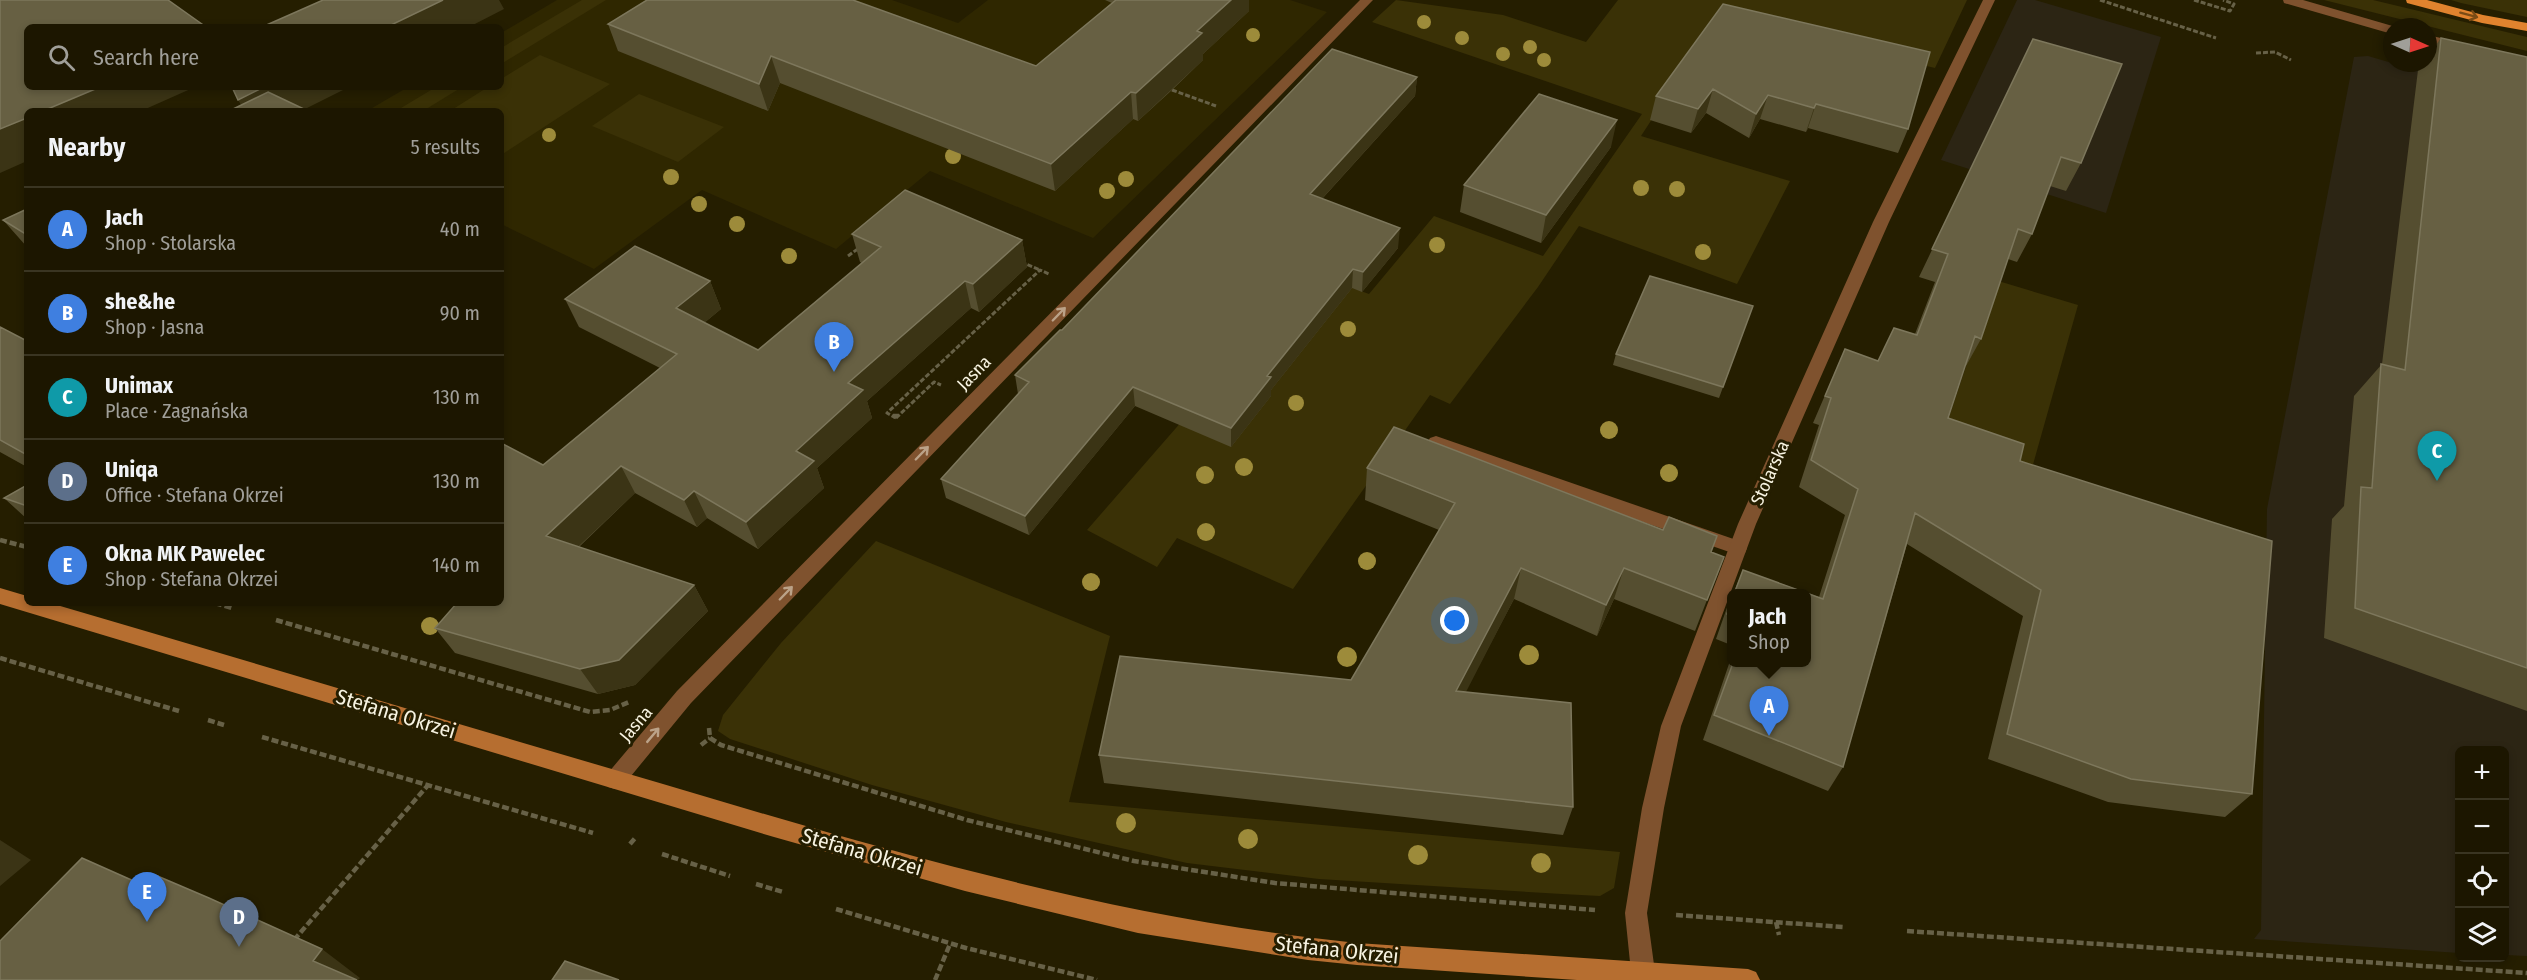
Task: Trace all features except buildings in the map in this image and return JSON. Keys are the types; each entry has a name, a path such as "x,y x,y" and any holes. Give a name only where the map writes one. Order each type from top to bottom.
{"main road":[{"path":"2412,0 2482,19 2527,27"}],"street":[{"name":"Jasna","path":"615,780 700,681 1367,0"},
{"name":"Stolarska","path":"1642,972 1636,913 1653,808 1671,726 1738,548 1881,222 1989,0"},
{"path":"2289,0 2383,27"},
{"path":"2437,41 2472,50"},
{"path":"1436,443 1738,548"},
{"name":"Stefana Okrzei","path":"0,596 24,603"},
{"name":"Stefana Okrzei","path":"33,606 615,780 965,881 1138,922 1308,949 1357,954 1748,980"}],"path":[{"path":"2100,0 2216,38"},
{"path":"2194,0 2230,11 2235,4 2223,0"},
{"path":"2256,53 2275,52 2291,60"},
{"path":"1172,90 1226,110"},
{"path":"848,256 864,243"},
{"path":"1019,261 1056,277"},
{"path":"949,388 934,382 896,418 887,413 1040,270"},
{"path":"0,540 24,546"},
{"path":"226,606 232,608"},
{"path":"276,620 590,712 610,710 634,699"},
{"path":"0,658 179,711"},
{"path":"208,720 224,725"},
{"path":"710,722 710,738"},
{"path":"262,737 593,833"},
{"path":"700,746 710,738"},
{"path":"710,738 722,745 967,820 1134,861 1275,883 1596,910"},
{"path":"288,948 429,784"},
{"path":"630,844 636,837"},
{"path":"662,854 730,876"},
{"path":"756,884 783,892"},
{"path":"836,909 950,944 1042,969 1097,980"},
{"path":"1676,915 1843,927"},
{"path":"1776,922 1779,935"},
{"path":"1907,931 2527,973"},
{"path":"935,980 950,944"}],"shaded area":[{"path":"557,0 892,0 958,23 988,0 1290,0 1327,12 1093,238 930,171 836,249 702,190 594,269 504,225 504,108 372,108 403,90 504,90 504,31"},
{"path":"582,0 606,0 504,62 504,46"},
{"path":"1396,0 1503,15 1586,42 1618,0 1967,0 1935,68 1725,18 1669,93 1641,136 1790,181 1737,284 1579,226 1538,287 1450,404 1430,395 1293,589 1177,538 1157,567 1087,530 1203,397 1299,268 1369,294 1434,216 1543,256 1642,114 1372,22"},
{"path":"2017,0 2035,0 2161,37 2106,213 1941,160"},
{"path":"2324,0 2373,0 2527,37 2527,51 2437,28 2437,18 2396,18"},
{"path":"2451,0 2527,0 2527,17 2461,3"},
{"path":"540,55 610,84 504,153 504,108 455,108 483,90 504,90 504,77"},
{"path":"2368,56 2383,60 2383,72 2435,72 2527,91 2527,956 2509,955 2509,746 2455,746 2455,953 2254,939 2261,930 2267,509 2354,57"},
{"path":"431,90 457,90 428,108 401,108"},
{"path":"639,94 724,127 678,162 592,126"},
{"path":"1995,280 2078,305 2032,468 1942,438"},
{"path":"876,541 1110,636 1069,802 1620,852 1614,888 1600,896 1562,894 1319,879 1187,863 1006,822 872,785 730,739 718,731 723,715 781,643"}],"place":[{"name":"she&he","path":"834,372"},
{"name":"Unimax","path":"2437,481"},
{"name":"Jach","path":"1769,736"},
{"name":"Okna MK Pawelec","path":"147,922"},
{"name":"Uniqa","path":"239,947"}]}
